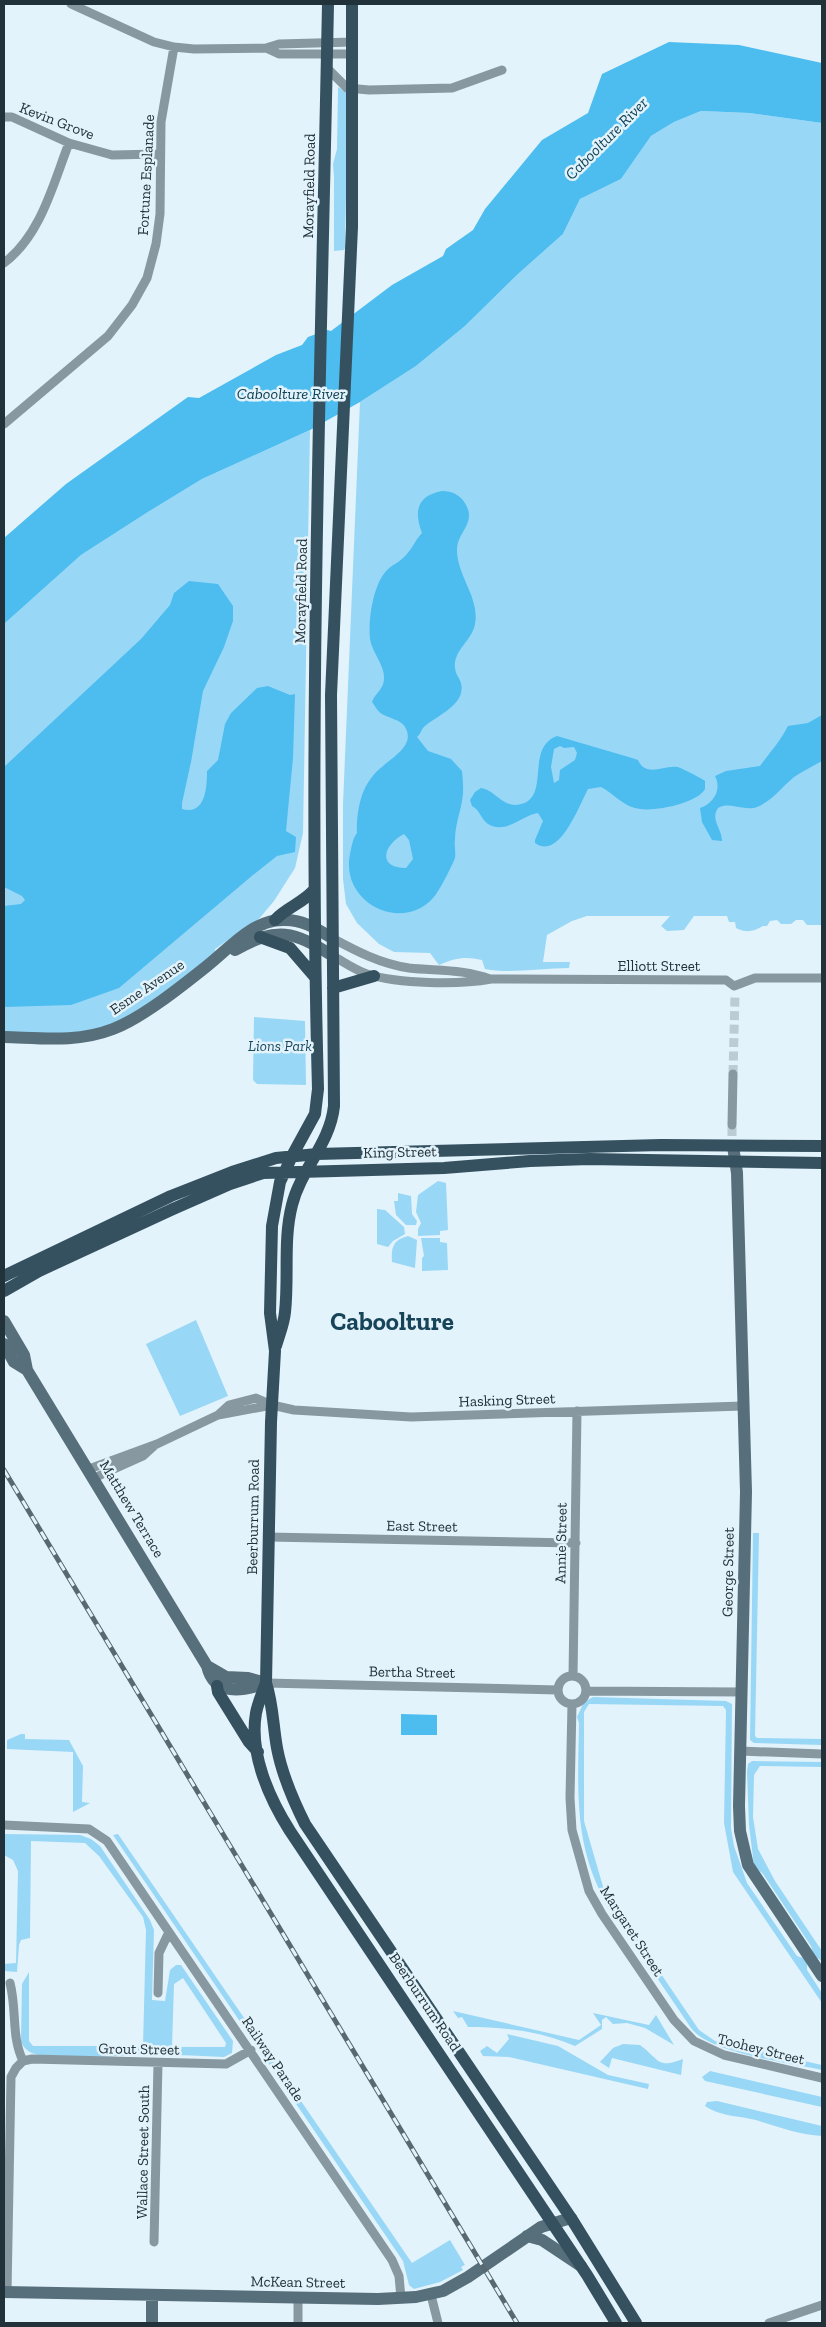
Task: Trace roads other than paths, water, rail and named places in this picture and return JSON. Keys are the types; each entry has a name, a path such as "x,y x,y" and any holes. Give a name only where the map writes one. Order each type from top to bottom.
{"main road":[{"name":"Morayfield Road","path":"285,1171 316,1112 314,703 328,4"},
{"path":"307,1171 329,1132 334,1106 331,695 350,279 353,90 352,4"},
{"path":"275,920 285,910 305,900 314,890"},
{"path":"260,937 290,948 315,977"},
{"path":"333,988 374,976"},
{"name":"King Street","path":"4,1276 171,1196 249,1165 292,1156 732,1141 822,1146"},
{"name":"King Street","path":"4,1291 39,1271 230,1184 263,1173 444,1168 589,1159 822,1163"},
{"name":"Beerburrum Road","path":"285,1171 276,1199 272,1226 270,1313 275,1351 268,1537 266,1683 256,1715 258,1752 265,1781 282,1819 552,2222 616,2323"},
{"name":"Beerburrum Road","path":"275,1351 285,1314 288,1224 297,1192 307,1171"},
{"name":"Beerburrum Road","path":"266,1683 272,1701 275,1738 282,1770 291,1794 306,1824 570,2218 636,2323"},
{"path":"218,1686 218,1692 249,1742 258,1752"}],"street":[{"path":"71,4 154,42 174,46 194,49 266,48 279,54 327,48 353,48"},
{"name":"Fortune Esplanade","path":"4,424 108,336 132,305 147,278 156,244 160,214 161,122 174,46"},
{"path":"327,68 341,84 353,90 452,88 502,70"},
{"name":"Kevin Grove","path":"4,116 12,117 69,142 112,155 160,154"},
{"path":"4,263 13,256 40,220 69,142"},
{"name":"Esme Avenue","path":"215,960 223,950 250,931 275,920 294,920 332,938"},
{"name":"Esme Avenue","path":"4,1036 68,1040 92,1036 114,1028 133,1019 215,960 260,937 286,933 315,945 333,956"},
{"name":"Elliott Street","path":"332,938 356,951 394,965 475,973 491,979"},
{"name":"Elliott Street","path":"333,956 374,976 416,981 474,982 491,979 726,980 735,991 755,978 822,978"},
{"path":"732,1125 733,1074"},
{"name":"George Street","path":"732,1141 736,1162 746,1492 740,1831 748,1865 822,1976"},
{"name":"Matthew Terrace","path":"4,1321 24,1355 27,1370 92,1474 207,1666 210,1678 218,1686"},
{"name":"Matthew Terrace","path":"4,1344 14,1362 27,1370"},
{"name":"Hasking Street","path":"92,1474 218,1415 272,1406 294,1410 411,1417 743,1406"},
{"name":"Annie Street","path":"573,1676 577,1411"},
{"name":"East Street","path":"268,1537 576,1543"},
{"name":"Matthew Terrace","path":"207,1666 226,1678 248,1678 266,1683"},
{"path":"573,1676 584,1682 586,1690 584,1699 572,1704 562,1700 558,1690 563,1680 573,1676"},
{"path":"218,1686 232,1689 248,1689 266,1683"},
{"name":"Bertha Street","path":"266,1683 558,1690"},
{"path":"586,1690 742,1692"},
{"name":"Margaret Street","path":"572,1704 570,1798 572,1830 589,1891 674,2020 694,2041"},
{"path":"740,1750 822,1754"},
{"name":"Railway Parade","path":"4,1825 89,1829 107,1841 251,2050 392,2260 399,2276 401,2298"},
{"path":"158,1993 159,1953 169,1932"},
{"path":"6,2292 11,2077 23,2061 16,2045 14,2002 10,1983"},
{"name":"Toohey Street","path":"694,2041 707,2049 724,2055 822,2078"},
{"name":"Grout Street","path":"23,2061 32,2059 226,2064 251,2050"},
{"name":"Wallace Street South","path":"154,2242 158,2063"},
{"name":"McKean Street","path":"6,2292 298,2298 401,2298 431,2295 456,2284 527,2236 552,2222 570,2218"},
{"path":"527,2236 542,2240 581,2266"},
{"path":"152,2295 152,2323"},
{"path":"431,2295 438,2323"},
{"path":"298,2298 298,2323"},
{"path":"769,2323 822,2305"}],"water":[{"name":"Caboolture River","path":"669,42 739,45 822,63 822,123 749,113 701,111 674,122 651,136 621,179 580,199 563,234 518,274 465,326 416,366 360,402 310,430 202,479 148,512 81,555 4,624 4,538 66,484 188,397 199,398 276,355 302,345 308,337 327,330 331,331 392,285 443,256 446,249 473,230 485,209 542,140 588,113 602,74"},
{"path":"442,491 456,494 462,499 469,511 468,522 460,537 457,548 460,567 476,614 473,630 455,662 455,668 462,689 459,698 456,703 424,727 417,737 428,751 451,759 462,771 463,797 456,829 455,858 439,890 433,898 420,908 406,913 390,912 376,907 364,899 354,886 349,871 350,854 357,833 358,810 365,788 377,771 397,755 405,745 408,733 403,725 381,713 372,702 383,686 384,674 370,639 371,612 375,592 383,575 404,557 422,533 418,518 419,506 422,501 433,493","holes":["404,834 409,840 413,859 406,868 391,864 387,860 386,855 391,844"]},
{"path":"189,581 218,584 233,606 233,621 224,647 203,691 182,809 190,810 200,804 205,791 207,771 218,760 225,724 231,713 257,688 268,686 290,695 295,694 293,758 286,831 296,837 295,852 277,856 119,988 71,1005 4,1007 4,906 21,904 25,900 22,896 4,887 4,767 141,639 170,605 174,593"},
{"path":"822,715 822,761 794,777 772,798 757,807 723,806 718,808 715,816 722,841 712,840 702,822 700,808 713,799 717,791 718,786 715,776 726,771 760,766 788,726 808,723"},
{"path":"557,736 638,760 641,765 650,770 679,767 705,781 705,789 693,799 683,803 662,808 642,809 622,802 601,787 588,789 567,829 552,845 544,847 535,843 543,821 538,813 508,826 495,827 486,822 472,806 470,800 475,792 481,788 486,789 506,803 515,805 527,802 533,795 539,763 547,742","holes":["560,746 564,748 574,747 577,753 575,760 560,770 559,780 554,783 551,767 554,749"]},
{"path":"401,1714 437,1715 437,1735 401,1735"}],"tunnel":[{"path":"733,1074 735,995"},
{"path":"732,1125 732,1136"}],"railway":[{"path":"4,1470 517,2323"}],"district":[{"name":"Caboolture","path":"392,1321"}],"park label":[{"name":"Lions Park","path":"280,1046"}]}
